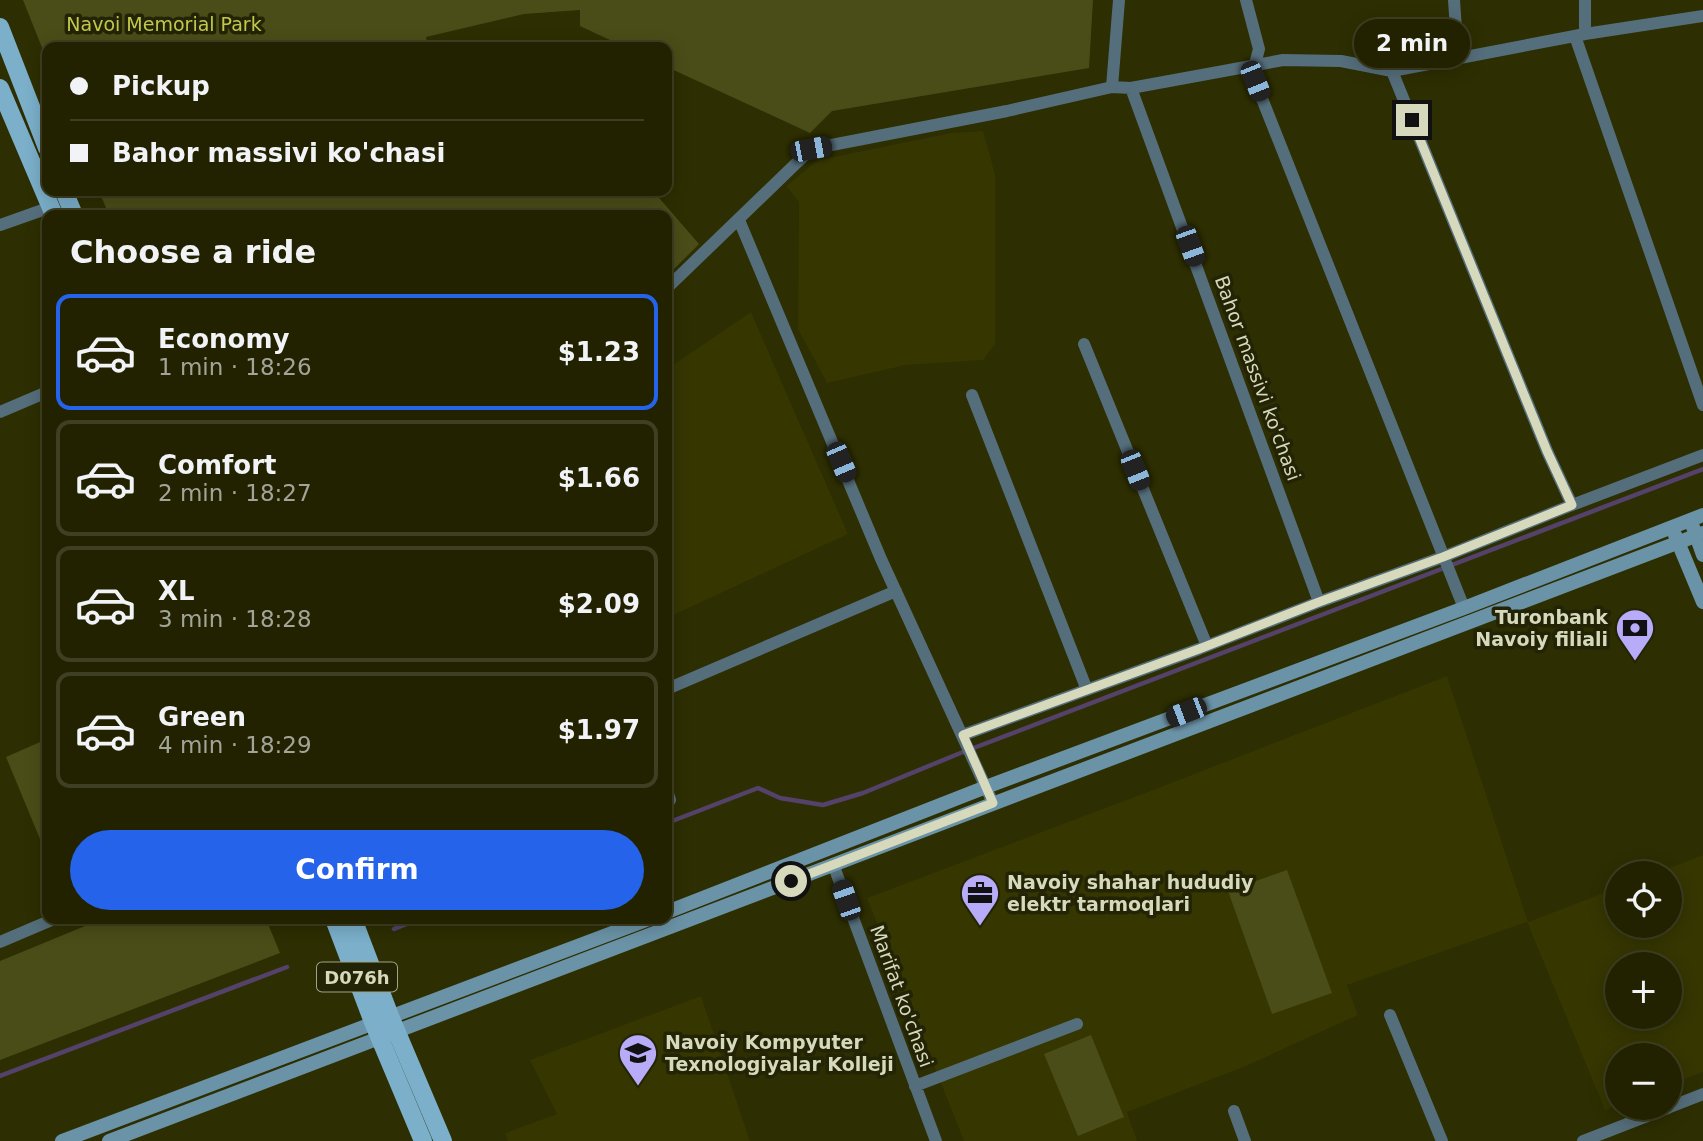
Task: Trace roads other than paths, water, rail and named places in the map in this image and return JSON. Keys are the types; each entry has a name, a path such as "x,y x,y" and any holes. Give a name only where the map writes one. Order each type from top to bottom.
{"main road":[{"path":"0,27 42,135"},
{"path":"0,89 42,188"},
{"path":"672,910 986,787 1464,608 1696,517 1703,555"},
{"path":"1672,527 1703,602"},
{"path":"672,915 833,864 1699,534"},
{"name":"D076h","path":"336,924 385,1026"},
{"name":"D076h","path":"354,924 385,1026"},
{"path":"112,1140 385,1026 645,924"},
{"path":"385,1026 422,1088 443,1141"},
{"path":"62,1141 385,1026"},
{"path":"385,1026 422,1141"}],"street":[{"path":"1112,87 1119,0"},
{"path":"1246,0 1259,49 1255,64 1255,81 1464,608"},
{"path":"1454,0 1458,59"},
{"path":"1585,0 1580,35 1703,405"},
{"path":"672,283 811,149 1007,111 1112,87 1131,88 1255,64 1283,60 1341,61 1392,71 1580,35 1703,16"},
{"path":"1392,71 1547,451 1572,505"},
{"name":"Bahor massivi ko'chasi","path":"1131,88 1319,602"},
{"path":"0,225 42,214"},
{"path":"739,220 896,591 993,803"},
{"path":"1084,344 1207,646"},
{"path":"0,412 42,394"},
{"path":"972,395 1087,690"},
{"path":"963,735 1443,557 1703,455"},
{"path":"672,688 896,591"},
{"name":"Marifat ko'chasi","path":"833,864 936,1141"},
{"path":"0,942 42,924"},
{"path":"1390,1015 1442,1141"},
{"path":"915,1086 1077,1024"},
{"path":"1682,1102 1703,1094"},
{"path":"1234,1111 1245,1141"},
{"path":"1583,1141 1636,1120"},
{"path":"107,1123 112,1140"}],"waterway":[{"path":"672,821 758,788 780,798 823,805 863,793 958,754 1703,469"},
{"path":"394,929 406,924"},
{"path":"0,1076 287,967"}],"place":[{"name":"Turonbank Navoiy filiali","path":"1635,662"},
{"name":"Navoiy shahar hududiy elektr tarmoqlari","path":"980,927"},
{"name":"Navoiy Kompyuter Texnologiyalar Kolleji","path":"638,1087"}],"park label":[{"name":"Navoi Memorial Park","path":"164,24"}]}
